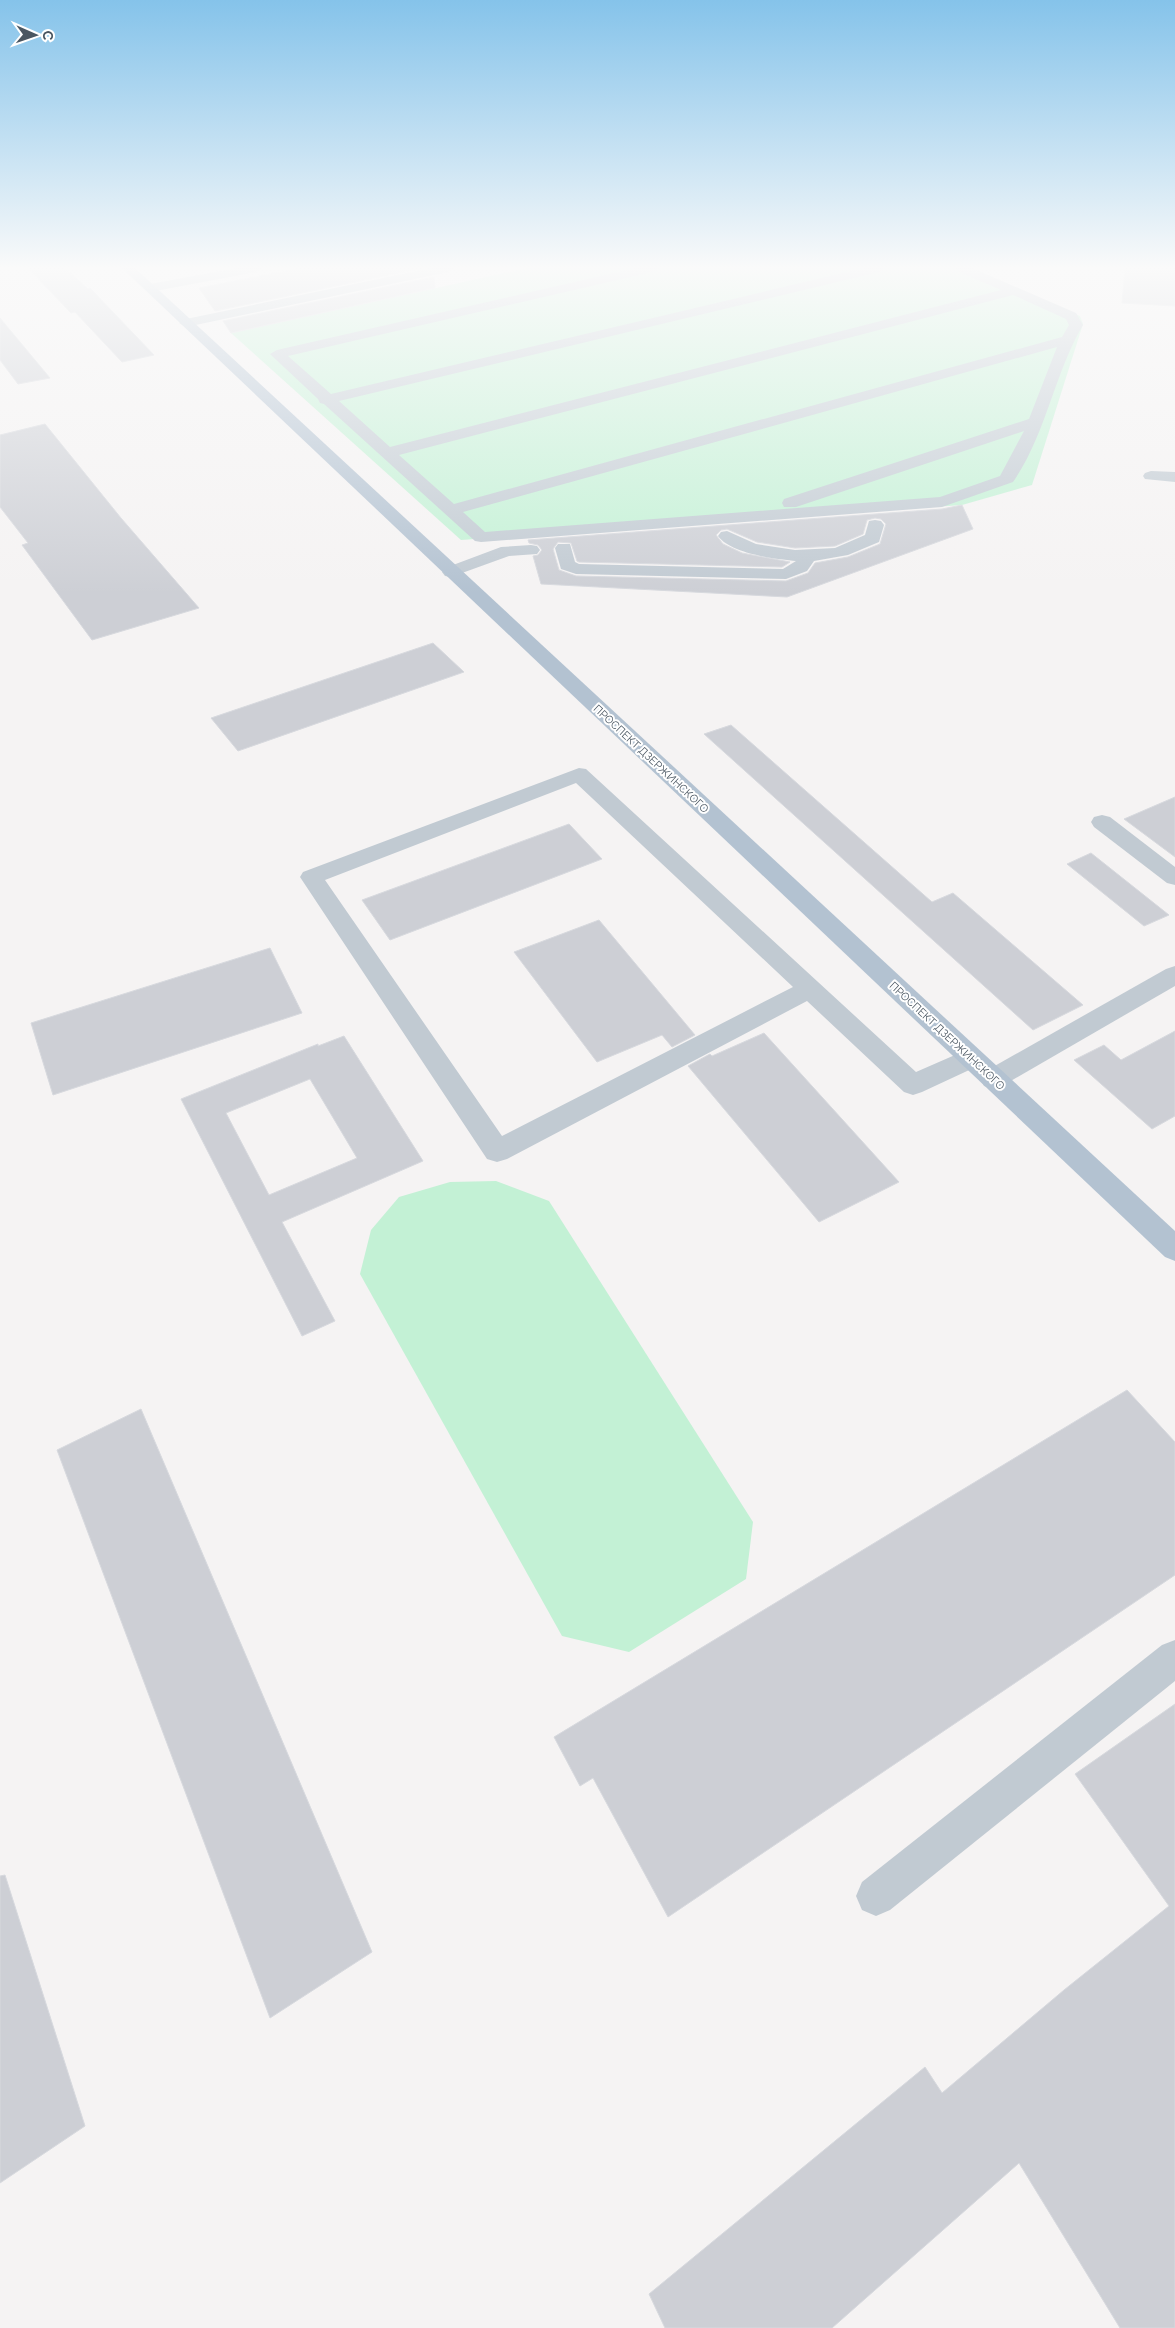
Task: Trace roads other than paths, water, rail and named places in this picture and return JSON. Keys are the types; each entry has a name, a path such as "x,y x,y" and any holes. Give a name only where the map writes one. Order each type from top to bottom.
{"main road":[{"name":"ПРОСПЕКТ ДЗЕРЖИНСКОГО","path":"243,377 1175,1249"}],"street":[{"path":"301,377 481,537 942,502 1007,479 1036,422 1053,377"},
{"path":"325,400 423,377"},
{"path":"386,453 682,377"},
{"path":"452,510 934,377"},
{"path":"752,515 1036,422"},
{"path":"1151,476 1175,476"},
{"path":"855,526 893,523"},
{"path":"727,536 736,543 757,549 808,556 837,553 873,538 875,525"},
{"path":"708,537 766,533"},
{"path":"451,572 507,551 583,546"},
{"path":"564,548 568,565 576,568 707,575 786,574 801,567 808,556"},
{"path":"810,988 498,1151 311,877 579,774 810,988 913,1085 971,1058"},
{"path":"1102,822 1175,878"},
{"path":"993,1079 1175,975"},
{"path":"876,1896 1175,1658"}]}
